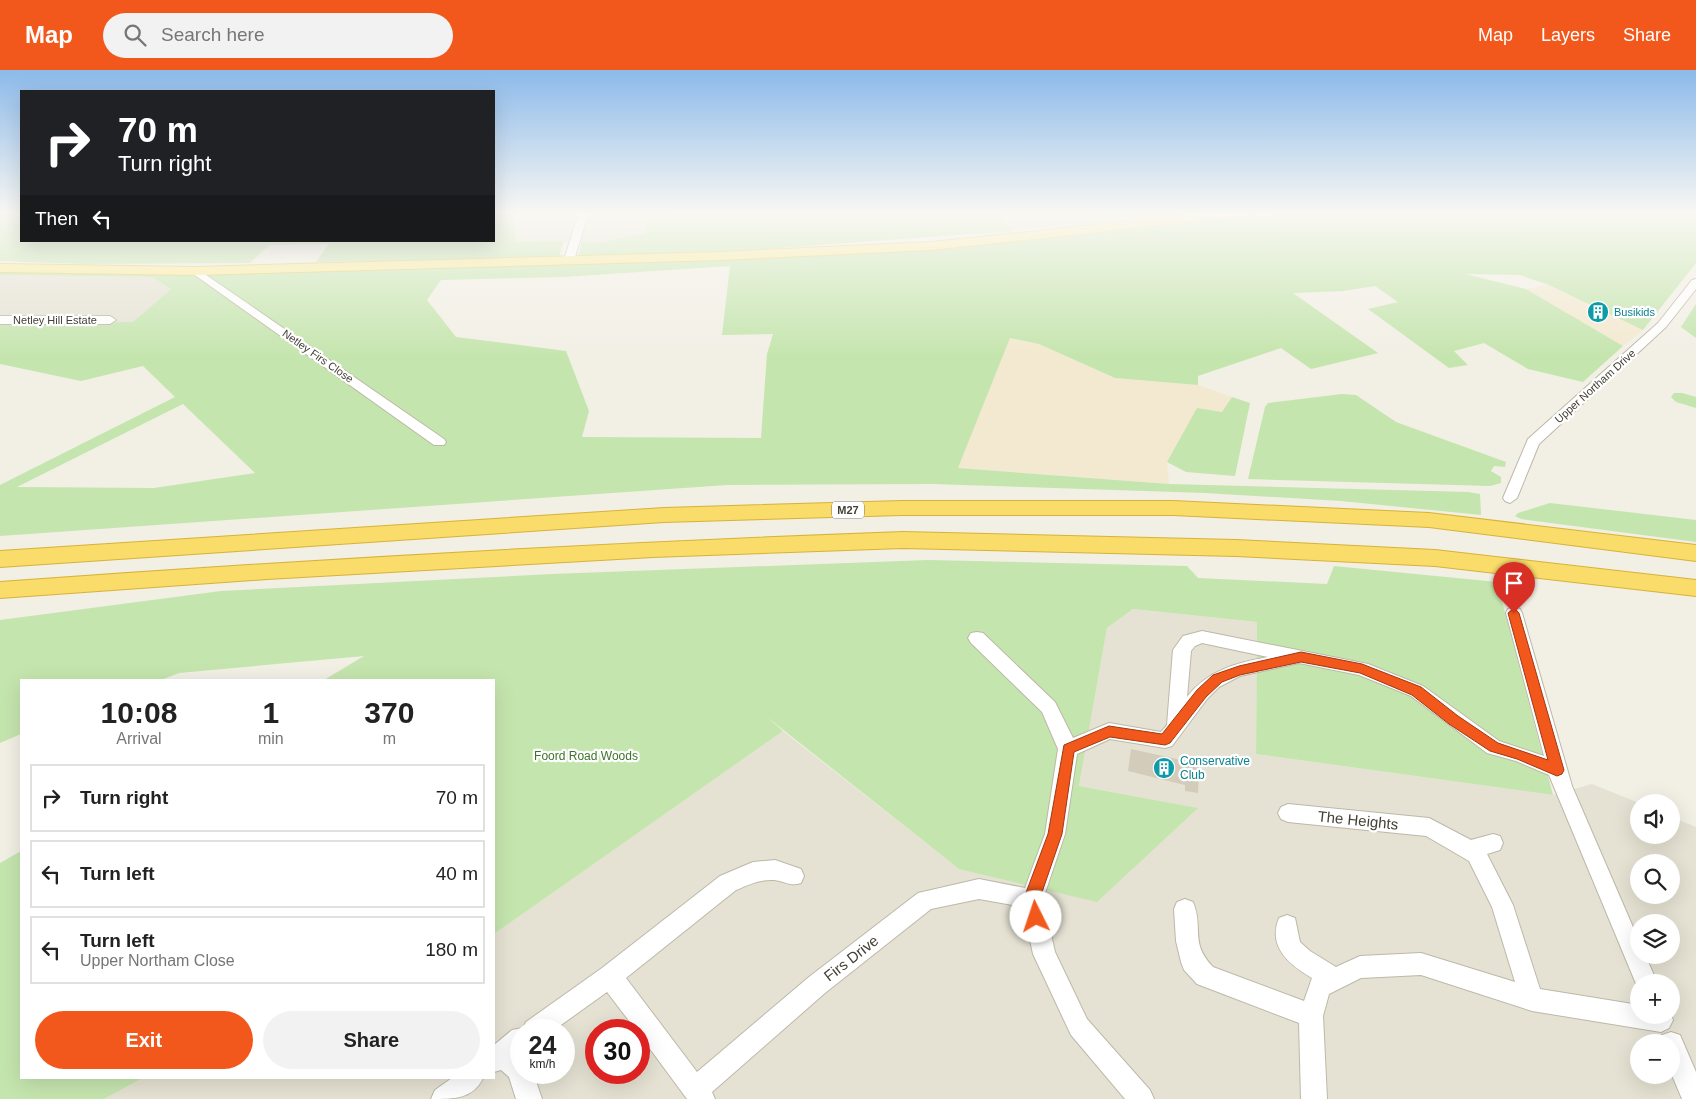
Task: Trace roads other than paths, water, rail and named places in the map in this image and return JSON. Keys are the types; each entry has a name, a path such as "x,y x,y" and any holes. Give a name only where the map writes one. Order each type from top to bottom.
{"highway":[{"name":"M27","path":"0,560 664,515 931,508 1173,508 1429,520 1696,554"},
{"path":"0,590 276,570 653,549 902,540 1236,548 1435,558 1696,588"}],"main road":[{"path":"0,268 196,271 418,266 568,260"}],"street":[{"name":"Netley Firs Close","path":"196,271 439,442"},
{"name":"Upper Northam Drive","path":"1510,498 1533,442 1662,325 1696,282"},
{"name":"Netley Hill Estate","path":"0,320 110,320"},
{"path":"1514,613 1562,786 1642,974"},
{"path":"1176,728 1182,650 1189,641 1202,637 1362,669 1417,691 1454,720 1494,747 1520,754 1557,770"},
{"path":"977,638 1049,707 1068,749 1055,834 1032,898 1044,954 1079,1028 1141,1099"},
{"path":"1068,749 1109,731 1165,740 1217,678 1301,657"},
{"name":"The Heights","path":"1288,813 1429,827 1469,850"},
{"path":"1469,850 1493,843"},
{"path":"1469,850 1476,854 1502,905 1532,999"},
{"path":"549,1019 610,976 728,883 753,872 775,870 793,876"},
{"name":"Firs Drive","path":"610,976 699,1094 817,985 926,900 979,889 1032,898"},
{"path":"1185,908 1187,941 1192,962 1205,976 1311,1016"},
{"path":"1287,926 1290,948 1302,959 1334,979"},
{"path":"1314,1099 1311,1016 1320,986 1360,967 1421,964 1532,999 1630,1013"},
{"path":"510,1048 498,1057 519,1069 529,1099"},
{"path":"1680,1063 1696,1099"},
{"path":"444,1099 471,1079"}],"place":[{"name":"Busikids","path":"1598,312"},
{"name":"Conservative Club","path":"1164,768"}],"park label":[{"name":"Foord Road Woods","path":"586,756"}]}
